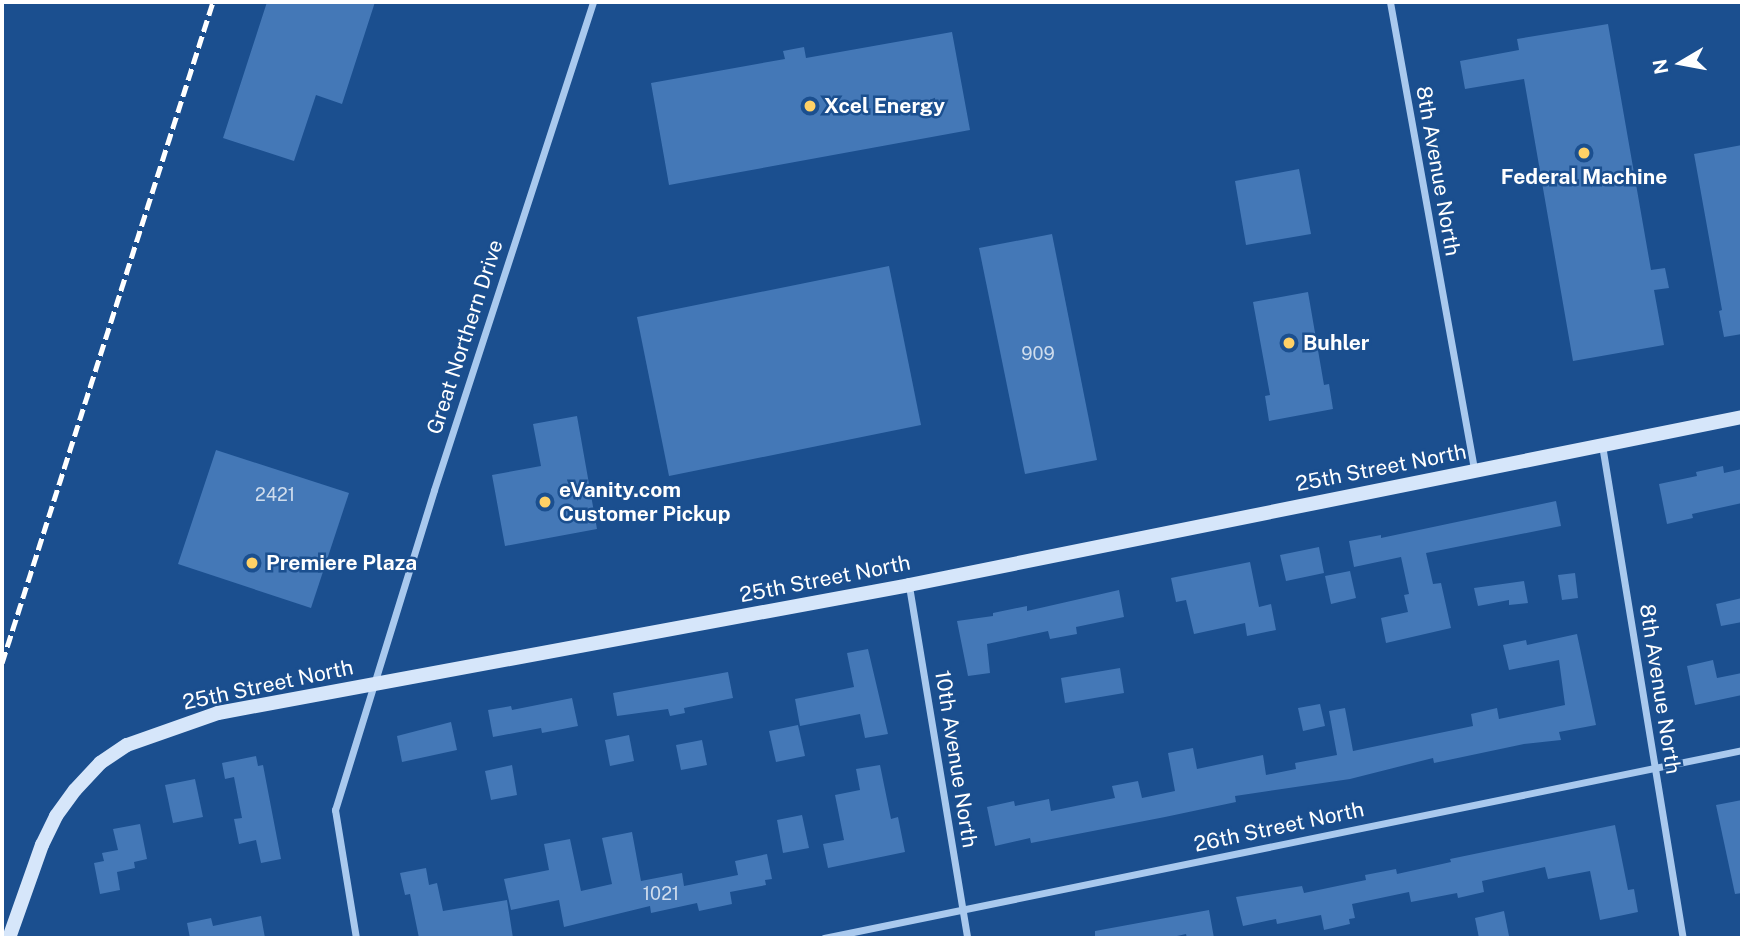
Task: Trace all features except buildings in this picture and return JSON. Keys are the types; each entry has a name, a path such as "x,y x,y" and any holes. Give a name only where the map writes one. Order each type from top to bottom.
{"street":[{"name":"Great Northern Drive","path":"356,938 335,810 593,2"},
{"name":"8th Avenue North","path":"1390,2 1475,471"},
{"name":"25th Street North","path":"9,938 41,845 56,816 100,763 127,745 218,713 909,585 1742,417"},
{"name":"8th Avenue North","path":"1602,445 1683,938"},
{"name":"10th Avenue North","path":"909,585 967,938"},
{"name":"26th Street North","path":"824,938 1742,750"}],"railway":[{"path":"2,663 213,2"}],"place":[{"name":"Xcel Energy","path":"810,106"},
{"name":"Federal Machine","path":"1584,153"},
{"name":"Buhler","path":"1289,343"},
{"name":"eVanity.com Customer Pickup","path":"545,502"},
{"name":"Premiere Plaza","path":"252,563"}]}
